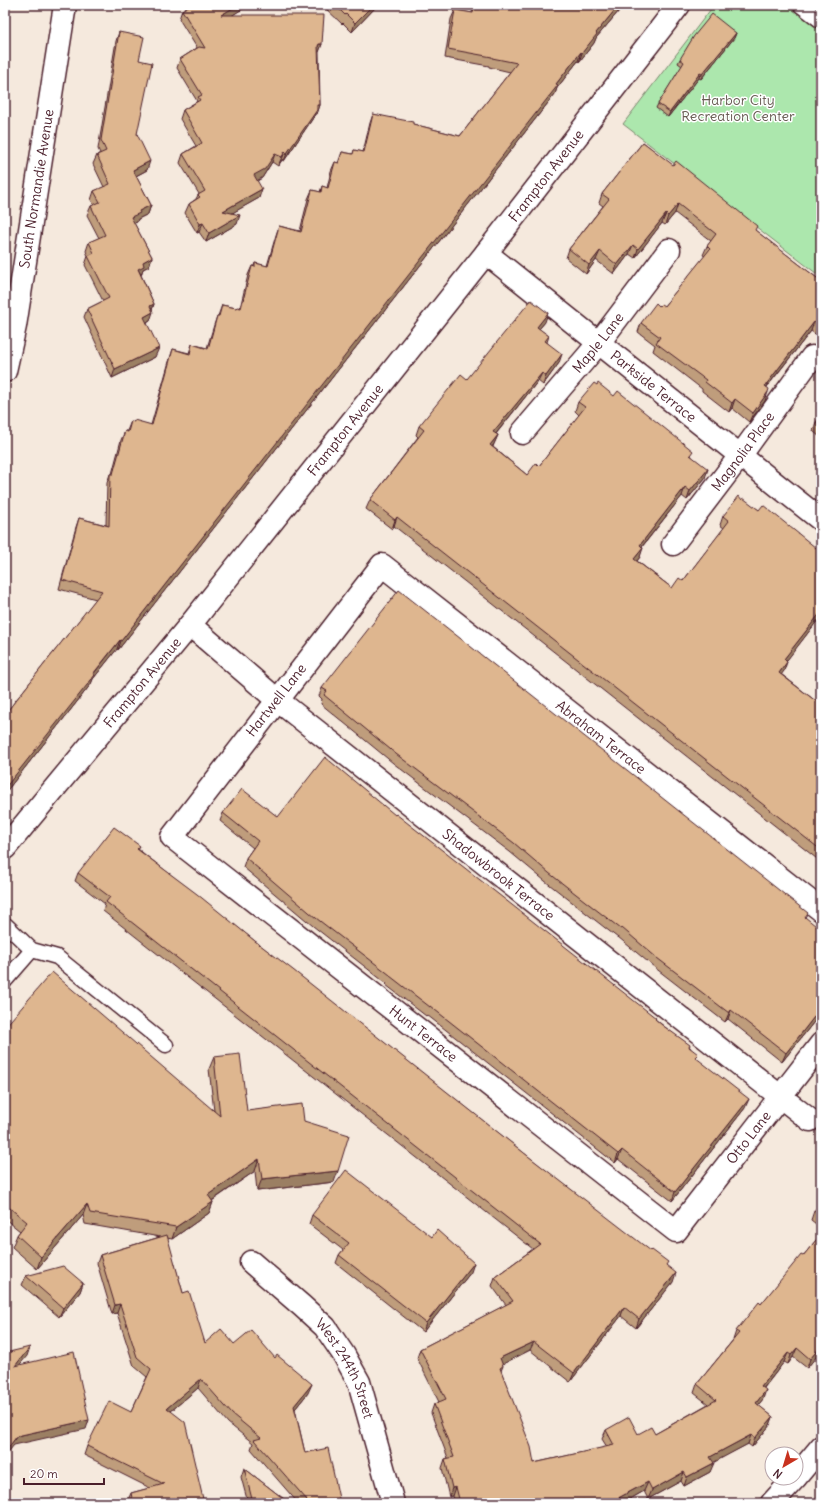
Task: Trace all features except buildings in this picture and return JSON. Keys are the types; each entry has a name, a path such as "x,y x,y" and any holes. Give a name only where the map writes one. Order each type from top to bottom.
{"street":[{"name":"South Normandie Avenue","path":"5,371 15,326 65,5"},
{"name":"Frampton Avenue","path":"5,848 190,625 486,253 679,5"},
{"name":"Maple Lane","path":"522,433 598,344 669,250"},
{"name":"Parkside Terrace","path":"486,253 598,344 821,520"},
{"name":"Magnolia Place","path":"673,544 740,456 812,357"},
{"name":"Hartwell Lane","path":"172,836 276,699 382,564"},
{"name":"Abraham Terrace","path":"382,564 821,910"},
{"name":"Shadowbrook Terrace","path":"190,625 276,699 810,1120"},
{"name":"Hunt Terrace","path":"172,836 676,1231"},
{"name":"Otto Lane","path":"676,1231 821,1044"},
{"name":"West 244th Street","path":"251,1262 325,1328 344,1355 359,1382 393,1503"},
{"path":"804,1467 821,1447"},
{"path":"772,1503 787,1486"}],"lane":[{"path":"800,5 821,21"},
{"path":"5,924 32,950 57,956 166,1045"},
{"path":"5,981 32,950"}],"green space":[{"name":"Harbor City Recreation Center","path":"714,5 821,5 821,277 623,124"}]}
